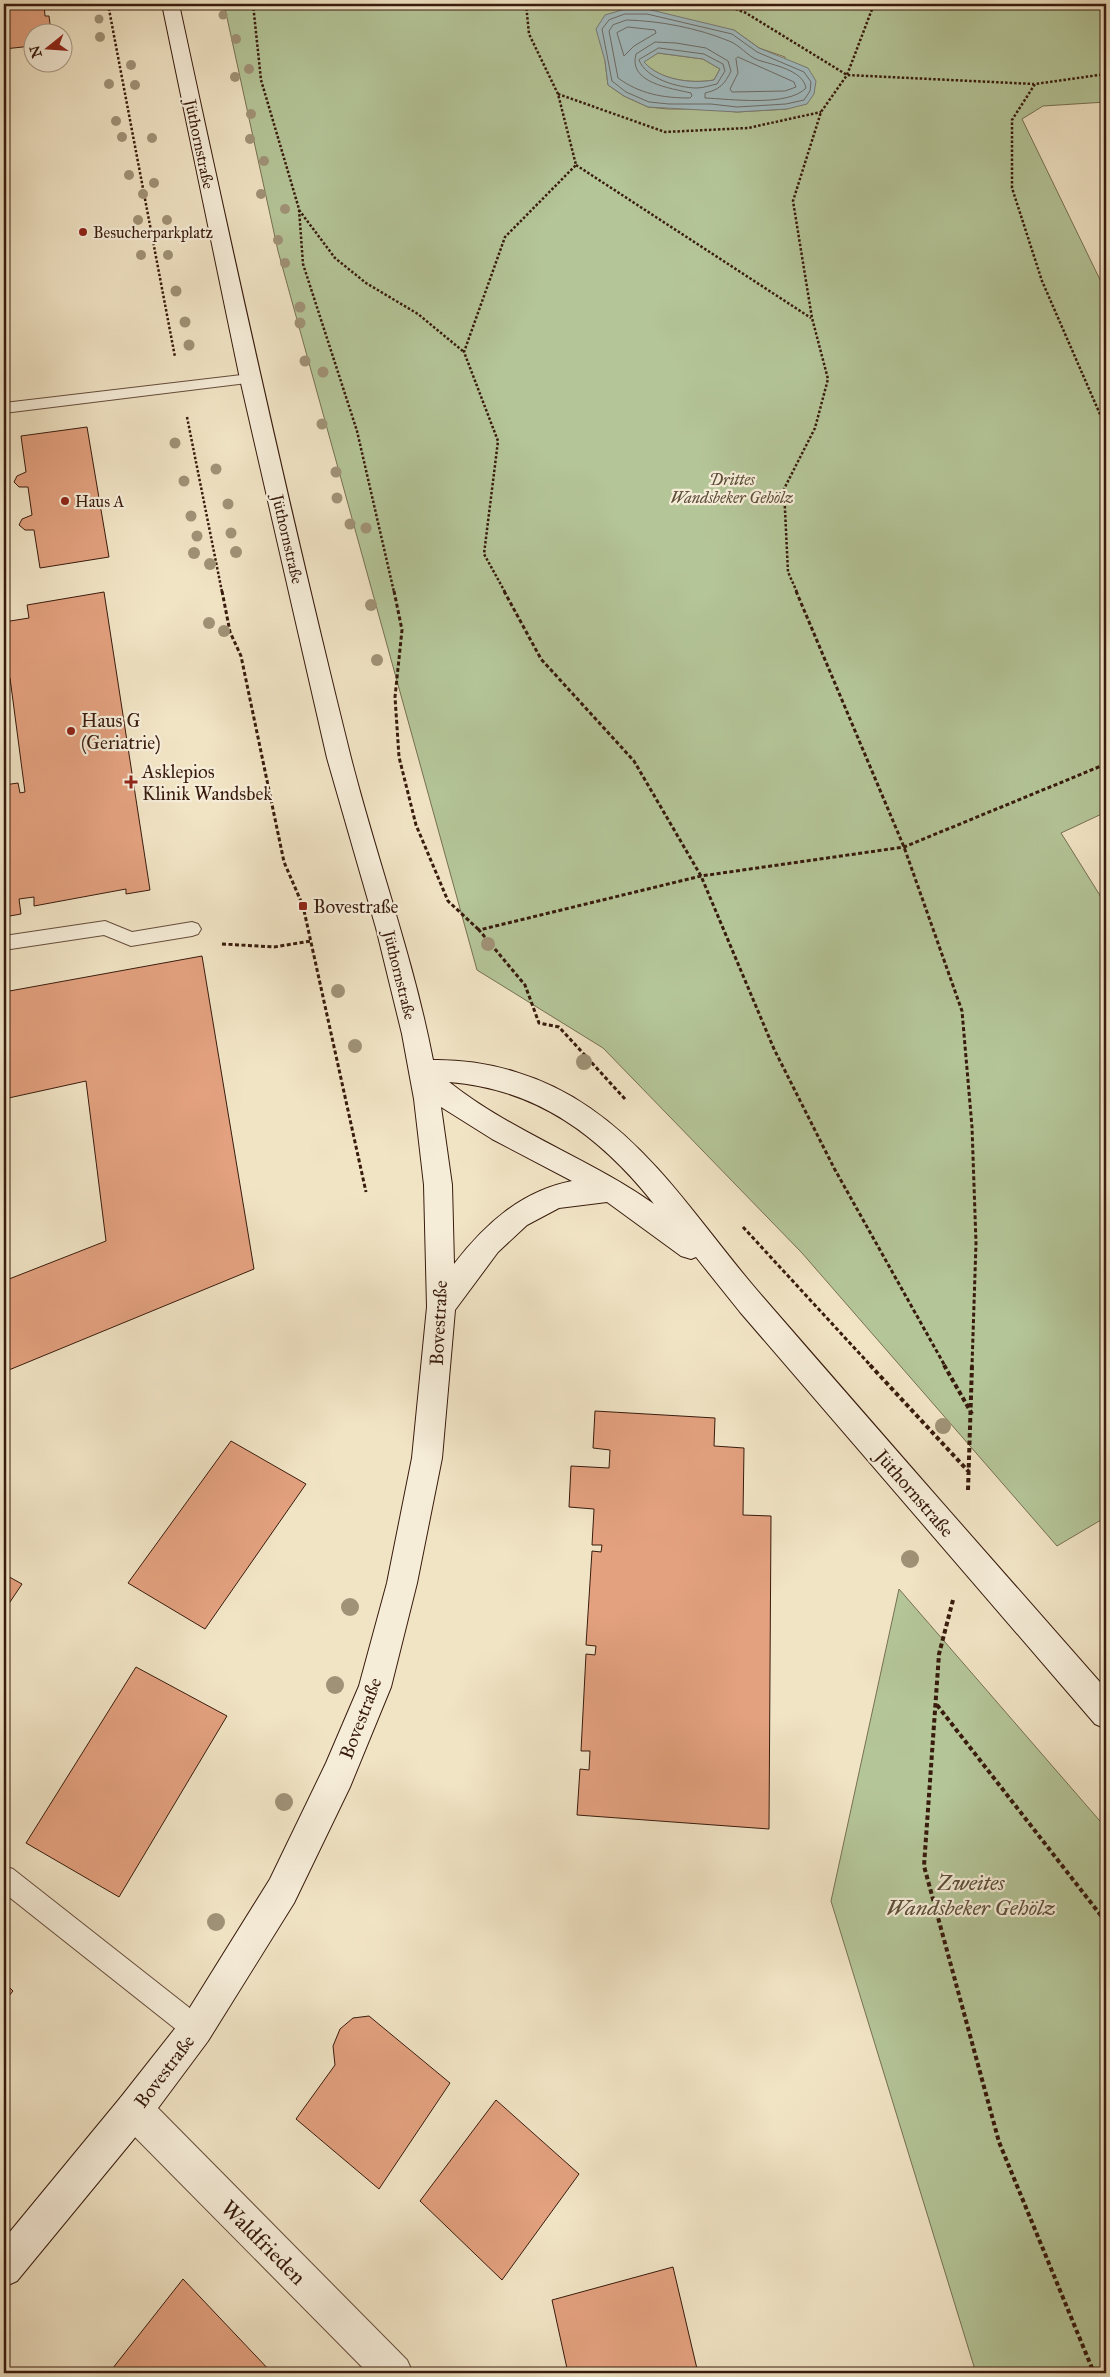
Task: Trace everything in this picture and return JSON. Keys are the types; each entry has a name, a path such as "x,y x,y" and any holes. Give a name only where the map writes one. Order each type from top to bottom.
{"main road":[{"name":"Jüthornstraße","path":"170,4 250,379 339,758 389,928 422,1071 434,1085 468,1110 524,1144 609,1190 685,1242 723,1273"},
{"name":"Jüthornstraße","path":"422,1071 448,1070 504,1079 560,1102 597,1127 635,1160 723,1273 1106,1713"},
{"name":"Bovestraße","path":"4,2268 134,2110 196,2029 282,1891 338,1775 375,1687 402,1583 427,1458 441,1307 438,1194 422,1071"},
{"path":"441,1307 471,1262 509,1223 534,1206 553,1198 576,1193 609,1190"},
{"name":"Waldfrieden","path":"134,2110 394,2373"}],"lane":[{"path":"4,408 181,389 250,379"},
{"path":"4,943 104,928 130,939 192,929"},
{"path":"4,1878 196,2029"}],"path":[{"path":"108,4 181,389 230,632 241,656 284,862 304,906 366,1192"},
{"path":"253,4 261,80 298,209 303,264 320,312 356,431 384,542 402,630 395,697 399,757 416,824 448,901 479,930 525,985 539,1023 559,1027 626,1100"},
{"path":"526,4 529,34 558,94 576,165 812,318"},
{"path":"723,4 746,13 847,75 1035,84 1106,74"},
{"path":"874,4 847,75 822,112 793,200 812,318 828,379 816,428 784,489 788,572 904,847 962,1011 972,1127 976,1243 970,1473 965,1551 939,1654 937,1704 924,1866 999,2142 1094,2373"},
{"path":"1035,84 1012,120 1012,188 1042,281 1106,428"},
{"path":"558,94 666,132 748,128 822,112"},
{"path":"464,352 504,237 576,165"},
{"path":"298,209 335,258 366,282 418,314 464,352 498,441 484,554 541,659 634,761 701,876 774,1049 834,1168 972,1414"},
{"path":"479,930 701,876 904,847 1106,764"},
{"path":"192,929 207,943 274,947 311,941"},
{"path":"741,1224 970,1473"},
{"path":"937,1704 1106,1922"}],"green space":[{"name":"Drittes Wandsbeker Gehölz","path":"224,4 1106,4 1106,102 1043,106 1022,119 1106,292 1106,812 1061,833 1106,905 1106,1517 1057,1546 802,1253 603,1048 477,970 278,251","holes":["734,30 759,48 785,57 787,109 737,112 711,109 648,107 624,96 608,85 605,61"]},
{"path":"658,53 703,59 720,69 714,80 686,81 667,77 643,62"},
{"name":"Zweites Wandsbeker Gehölz","path":"899,1589 1106,1828 1106,2373 976,2373 831,1901"}],"water":[{"path":"625,9 647,9 734,30 759,48 808,68 816,81 814,94 807,104 787,109 737,112 648,107 624,96 608,85 605,61 596,29 605,15","holes":["658,53 703,59 720,69 714,80 686,81 667,77 658,73 644,62"]}],"building":[{"path":"44,4 45,16 49,16 50,22 22,22 22,47 4,49 4,7"},
{"path":"1101,156 1106,156 1106,207"},
{"name":"Haus A","path":"87,427 109,557 40,568 34,530 25,530 19,525 22,519 32,515 28,487 19,487 14,482 17,476 26,472 21,436"},
{"name":"Haus G (Geriatrie)","path":"104,592 150,890 126,894 126,889 34,906 34,897 19,899 21,914 4,917 4,785 18,783 20,793 25,792 10,678 4,679 4,622 29,618 27,605"},
{"path":"202,956 254,1269 4,1372 4,1281 106,1241 86,1081 4,1099 4,992"},
{"path":"595,1411 715,1418 714,1446 744,1448 743,1515 771,1516 769,1829 577,1815 580,1769 589,1770 590,1751 581,1751 586,1654 595,1655 596,1646 586,1645 592,1551 601,1552 602,1545 592,1545 594,1509 569,1507 571,1466 609,1468 610,1450 593,1448"},
{"path":"231,1441 306,1484 205,1629 128,1583"},
{"path":"4,1574 22,1584 4,1611"},
{"path":"136,1667 227,1716 119,1897 26,1843"},
{"path":"4,1982 13,1991 4,2002"},
{"path":"369,2016 450,2083 379,2189 296,2119 335,2065 333,2046 340,2029 353,2018"},
{"path":"496,2100 579,2174 502,2280 420,2201"},
{"path":"673,2267 698,2373 568,2373 552,2300"},
{"path":"183,2279 272,2373 109,2373"}],"place":[{"name":"Besucherparkplatz","path":"83,232"},
{"name":"Haus A","path":"65,501"},
{"name":"Haus G (Geriatrie)","path":"71,731"},
{"name":"Asklepios Klinik Wandsbek","path":"131,782"},
{"name":"Bovestraße","path":"303,906"}]}
